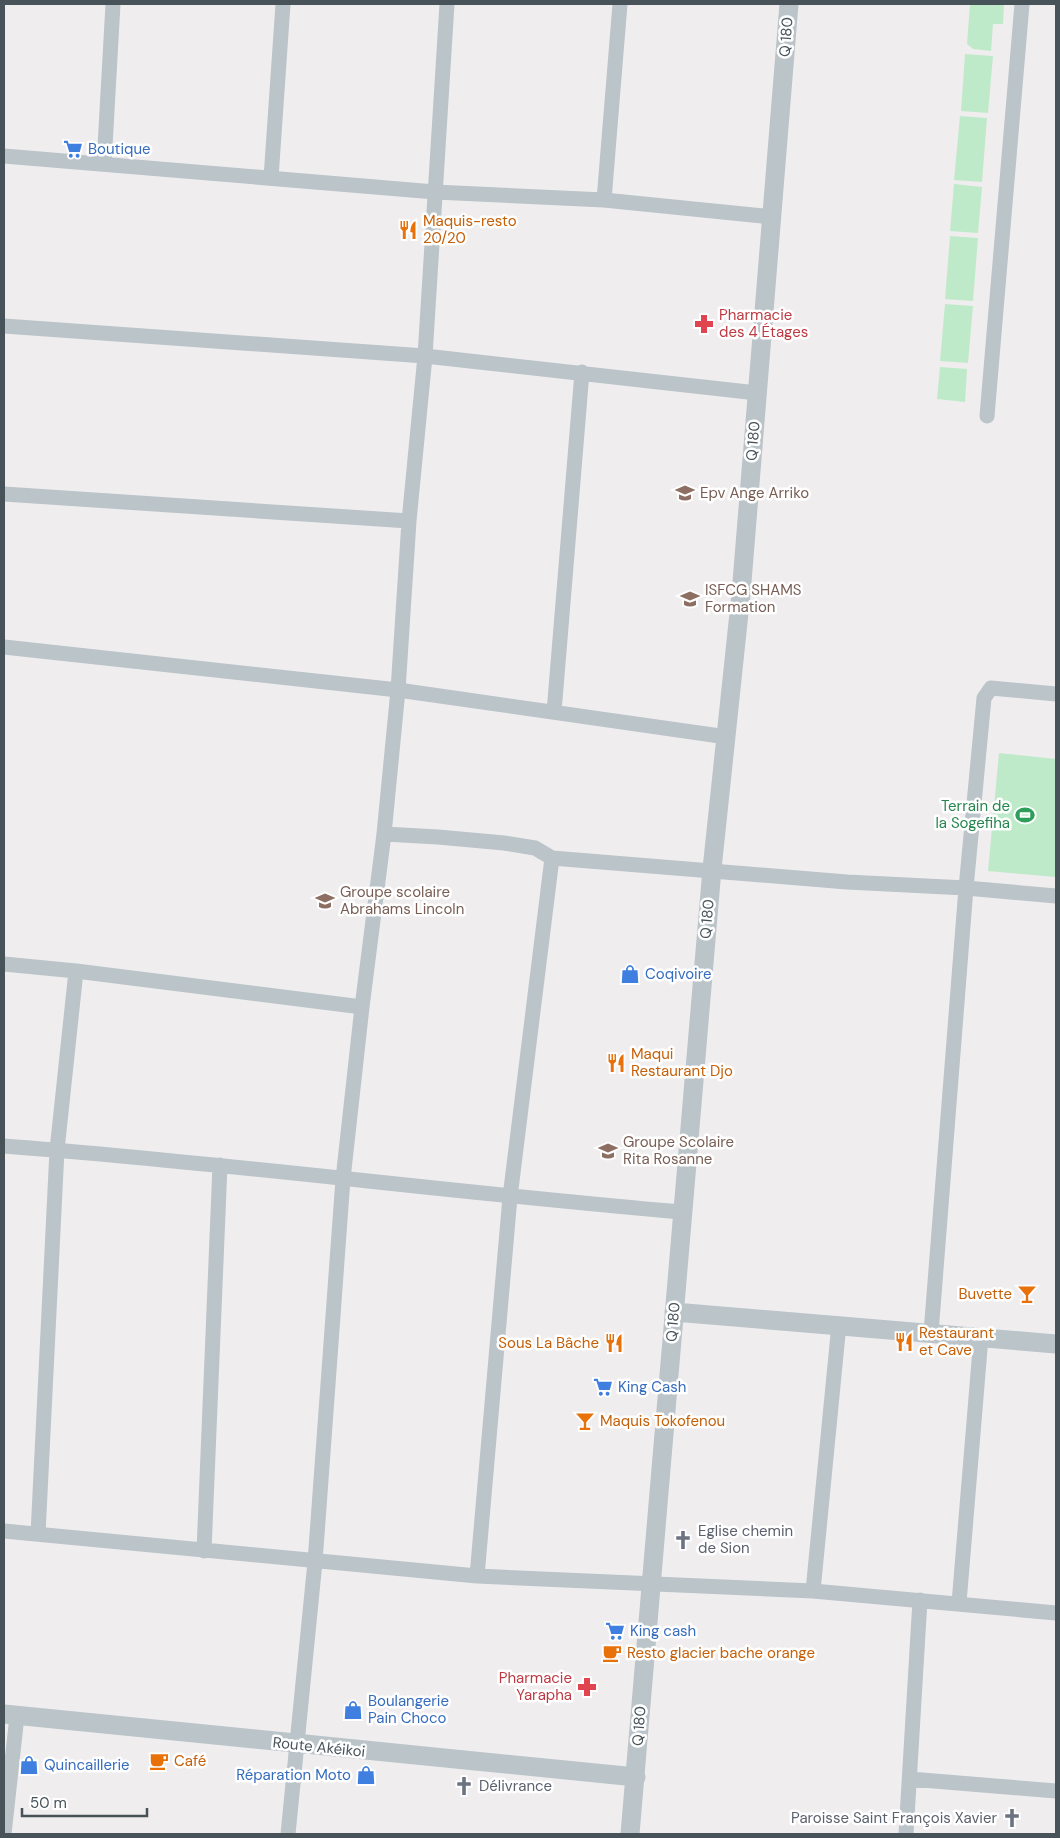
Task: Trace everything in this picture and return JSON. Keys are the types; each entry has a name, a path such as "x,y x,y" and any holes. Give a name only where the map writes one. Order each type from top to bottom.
{"street":[{"path":"104,164 113,4"},
{"path":"272,178 283,4"},
{"path":"288,1834 315,1562 344,1179 362,1007 384,834 398,690 409,521 425,356 447,4"},
{"path":"604,200 620,4"},
{"name":"Q 180","path":"630,1834 712,869 727,737 773,218 789,4"},
{"path":"987,416 1022,4"},
{"path":"4,156 435,192 604,200 773,218"},
{"path":"4,326 425,356 757,393"},
{"path":"554,712 582,372"},
{"path":"4,494 409,521"},
{"path":"4,646 398,690 727,737"},
{"path":"931,1333 966,888 987,692 990,688 1056,694"},
{"path":"384,834 438,836 535,848 552,858 712,869 847,882 966,888 1056,896"},
{"path":"477,1576 510,1197 552,858"},
{"path":"4,964 76,971 362,1007"},
{"path":"38,1534 57,1150 76,971"},
{"path":"4,1146 220,1165 510,1197 682,1212"},
{"path":"204,1551 220,1165"},
{"path":"674,1312 839,1324 1056,1344"},
{"path":"813,1591 839,1324"},
{"path":"959,1603 981,1337"},
{"path":"4,1531 477,1576 813,1591 1056,1613"},
{"path":"906,1834 920,1600"},
{"path":"4,1834 11,1715"},
{"name":"Route Akéikoi","path":"11,1715 296,1745 636,1777"},
{"path":"910,1778 1056,1791"}],"green space":[{"path":"970,4 1004,4 1003,24 993,24 991,51 973,49 967,44"},
{"path":"965,54 993,56 988,113 961,111"},
{"path":"960,116 987,118 982,182 954,180"},
{"path":"954,184 982,187 978,233 950,231"},
{"path":"950,236 978,238 973,301 945,299"},
{"path":"945,304 973,306 968,363 940,361"},
{"path":"940,367 967,369 965,402 937,399"},
{"name":"Terrain de la Sogefiha","path":"999,753 1056,759 1056,877 988,871"}],"place":[{"name":"Boutique","path":"73,149"},
{"name":"Maquis-resto 20/20","path":"408,230"},
{"name":"Pharmacie des 4 Étages","path":"704,324"},
{"name":"Epv Ange Arriko","path":"685,493"},
{"name":"ISFCG SHAMS Formation","path":"690,599"},
{"name":"Terrain de la Sogefiha","path":"1025,815"},
{"name":"Groupe scolaire Abrahams Lincoln","path":"325,901"},
{"name":"Coqivoire","path":"630,974"},
{"name":"Maqui Restaurant Djo","path":"616,1063"},
{"name":"Groupe Scolaire Rita Rosanne","path":"608,1151"},
{"name":"Buvette","path":"1027,1294"},
{"name":"Restaurant et Cave","path":"904,1342"},
{"name":"Sous La Bâche","path":"614,1343"},
{"name":"King Cash","path":"603,1387"},
{"name":"Maquis Tokofenou","path":"585,1421"},
{"name":"Eglise chemin de Sion","path":"683,1540"},
{"name":"King cash","path":"615,1631"},
{"name":"Resto glacier bache orange","path":"612,1653"},
{"name":"Pharmacie Yarapha","path":"587,1687"},
{"name":"Boulangerie Pain Choco","path":"353,1710"},
{"name":"Café","path":"159,1761"},
{"name":"Quincaillerie","path":"29,1765"},
{"name":"Réparation Moto","path":"366,1775"},
{"name":"Délivrance","path":"464,1786"},
{"name":"Paroisse Saint François Xavier","path":"1012,1818"}]}
